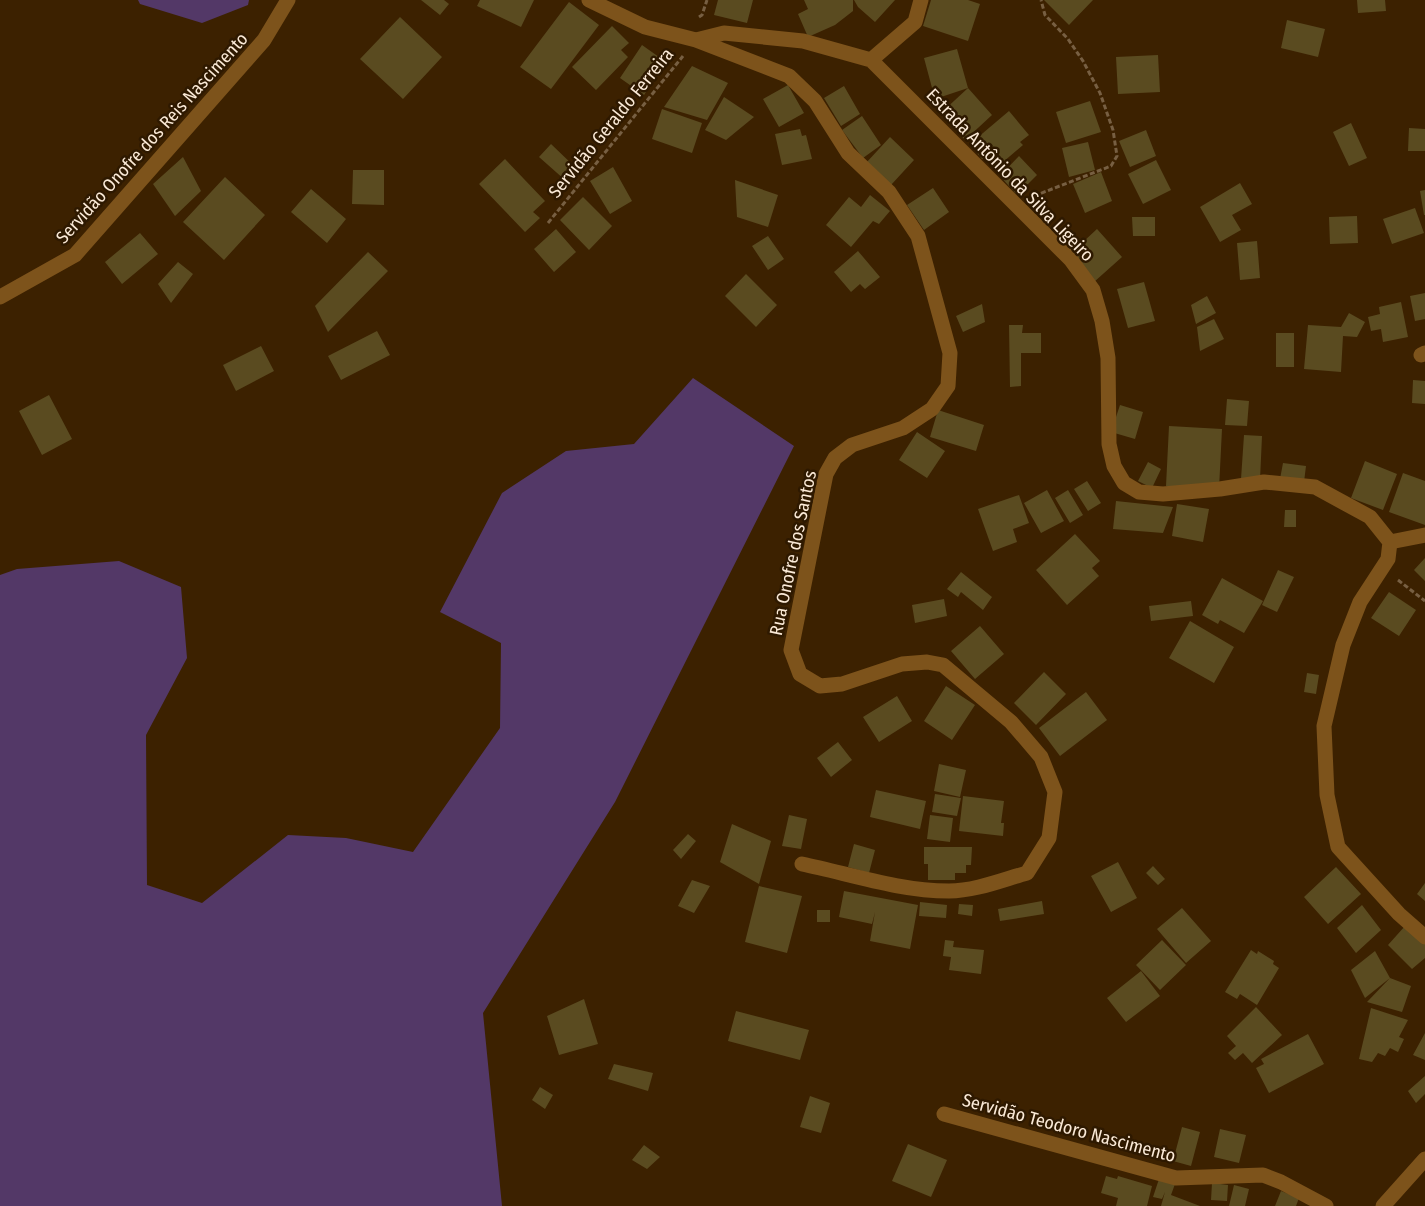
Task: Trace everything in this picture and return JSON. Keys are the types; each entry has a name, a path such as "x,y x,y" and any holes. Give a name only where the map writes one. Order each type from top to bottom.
{"street":[{"name":"Servidão Onofre dos Reis Nascimento","path":"0,297 75,256 264,40 288,0"},
{"name":"Estrada Antônio da Silva Ligeiro","path":"589,0 646,27 696,40 724,33 804,41 871,60 1071,260 1093,290 1102,321 1108,358 1109,444 1114,466 1124,483 1140,492 1163,494 1220,490 1264,482 1315,487 1370,517 1390,542"},
{"path":"871,60 915,22 921,0"},
{"name":"Rua Onofre dos Santos","path":"696,40 789,76 815,101 848,153 889,192 918,236 950,354 948,386 932,409 904,428 852,446 835,458 826,474 791,650 800,674 820,686 842,684 902,664 927,662 943,665 1011,722 1041,757 1055,792 1050,838 1027,873 999,881 950,891 912,888 802,864"},
{"path":"1425,535 1390,542 1388,560 1360,602 1343,645 1324,726 1327,795 1338,847 1399,914 1425,937"},
{"name":"Servidão Teodoro Nascimento","path":"944,1114 1171,1177 1263,1175 1281,1182 1326,1206"},
{"path":"1383,1206 1425,1158"}],"path":[{"path":"1014,203 1111,166 1117,156 1113,130 1100,93 1083,61 1068,39 1045,15 1041,0"},
{"name":"Servidão Geraldo Ferreira","path":"548,223 696,40"},
{"path":"1381,571 1402,582 1425,601"}],"shaded area":[{"path":"138,0 249,0 248,5 202,23 140,4"},
{"path":"693,378 794,446 615,802 483,1013 502,1206 0,1206 0,575 17,569 119,561 181,587 187,658 146,735 147,885 202,903 288,835 346,838 413,852 500,728 501,643 440,612 502,493 566,451 634,444"}],"building":[{"path":"421,0 444,0 449,4 440,15"},
{"path":"480,0 534,0 521,27 477,6"},
{"path":"718,0 753,0 747,23 714,15"},
{"path":"804,0 853,0 853,11 835,25 808,37 798,14 808,9"},
{"path":"854,0 895,0 875,22 858,7"},
{"path":"931,0 968,0 980,4 968,41 923,26"},
{"path":"1044,0 1093,0 1069,25"},
{"path":"1357,0 1385,0 1386,11 1358,13"},
{"path":"569,2 599,25 551,89 520,67"},
{"path":"400,17 442,57 403,99 360,59"},
{"path":"1287,20 1325,29 1318,57 1281,48"},
{"path":"612,26 629,43 621,50 628,57 596,90 572,67"},
{"path":"642,45 666,62 644,95 620,78"},
{"path":"957,49 968,88 935,99 924,58"},
{"path":"1158,55 1160,92 1118,94 1116,57"},
{"path":"692,66 728,83 707,120 664,107"},
{"path":"788,85 804,113 779,127 763,99"},
{"path":"844,86 860,114 841,126 824,98"},
{"path":"968,88 992,115 965,140 941,113"},
{"path":"724,97 754,117 726,140 705,130"},
{"path":"1090,101 1101,132 1066,143 1056,112"},
{"path":"662,109 702,123 692,153 652,139"},
{"path":"1009,111 1029,135 1020,142 1023,145 996,168 986,156 982,159 970,144"},
{"path":"862,116 881,145 863,158 842,130"},
{"path":"1351,123 1367,158 1349,166 1333,132"},
{"path":"1409,128 1425,129 1425,151 1408,151"},
{"path":"800,129 802,136 806,135 812,159 782,165 775,134"},
{"path":"1146,130 1156,156 1130,167 1119,141"},
{"path":"890,137 914,160 891,185 866,163"},
{"path":"1088,142 1095,170 1069,177 1062,148"},
{"path":"551,144 576,168 565,180 539,157"},
{"path":"1019,156 1037,175 1017,195 1000,176"},
{"path":"183,157 201,191 175,216 153,184"},
{"path":"505,159 545,201 533,212 540,218 525,232 479,184"},
{"path":"1156,160 1171,190 1143,204 1128,174"},
{"path":"613,167 632,201 610,214 590,181"},
{"path":"353,170 384,170 384,205 352,204"},
{"path":"1101,172 1112,201 1085,213 1073,184"},
{"path":"225,177 265,215 224,260 183,222"},
{"path":"735,180 778,195 768,227 737,217"},
{"path":"1240,183 1252,204 1232,215 1241,230 1220,242 1200,207"},
{"path":"933,188 949,212 924,230 907,205"},
{"path":"311,189 346,219 327,243 291,212"},
{"path":"1425,190 1425,215 1424,215 1420,191"},
{"path":"870,195 890,211 879,224 873,221 851,247 826,225 849,197 861,207"},
{"path":"583,197 612,226 589,250 560,220"},
{"path":"1415,208 1424,233 1392,244 1383,219"},
{"path":"1357,216 1358,243 1330,244 1329,217"},
{"path":"1132,217 1155,217 1155,236 1133,236"},
{"path":"556,229 576,252 554,272 534,249"},
{"path":"1097,229 1122,257 1094,282 1069,255"},
{"path":"140,233 158,254 122,284 105,262"},
{"path":"768,236 784,259 768,270 752,246"},
{"path":"1257,241 1260,278 1240,280 1237,243"},
{"path":"858,251 880,277 865,289 860,284 851,292 834,272"},
{"path":"368,252 388,271 328,332 315,306"},
{"path":"178,262 193,274 171,303 158,284"},
{"path":"746,274 777,305 756,327 725,296"},
{"path":"1144,282 1155,321 1128,328 1117,289"},
{"path":"1425,293 1425,319 1415,321 1410,296"},
{"path":"1207,296 1216,313 1196,324 1191,305"},
{"path":"1401,302 1408,337 1383,342 1381,329 1371,331 1368,317 1380,314 1379,307"},
{"path":"982,304 985,322 963,332 956,316"},
{"path":"1349,313 1365,322 1357,337 1343,336 1341,372 1304,369 1308,325 1341,327"},
{"path":"1214,319 1224,339 1200,351 1197,327"},
{"path":"1009,325 1023,325 1022,333 1041,333 1041,353 1021,353 1021,386 1010,387"},
{"path":"377,331 390,355 341,380 328,356"},
{"path":"1276,333 1294,333 1294,367 1276,367"},
{"path":"261,346 274,371 236,391 223,365"},
{"path":"1413,380 1425,381 1425,404 1412,403"},
{"path":"49,395 72,439 42,455 19,411"},
{"path":"1227,399 1249,401 1247,426 1225,425"},
{"path":"1120,405 1143,412 1135,439 1111,432"},
{"path":"938,410 984,425 976,451 930,437"},
{"path":"1169,426 1222,429 1219,489 1166,486"},
{"path":"917,432 945,451 927,478 899,460"},
{"path":"1244,435 1262,436 1260,480 1241,479"},
{"path":"1365,461 1397,474 1383,510 1351,498"},
{"path":"1148,462 1161,469 1152,488 1138,481"},
{"path":"1283,463 1306,466 1304,482 1280,479"},
{"path":"1403,473 1425,481 1425,525 1389,512"},
{"path":"1087,481 1101,503 1088,511 1074,489"},
{"path":"1047,490 1064,521 1041,533 1024,503"},
{"path":"1068,490 1083,515 1070,523 1055,498"},
{"path":"1019,495 1029,523 1013,529 1017,542 993,551 978,509"},
{"path":"1116,501 1173,507 1163,533 1113,529"},
{"path":"1177,504 1209,509 1203,542 1172,536"},
{"path":"1285,510 1296,510 1296,527 1284,527"},
{"path":"1075,534 1100,561 1092,568 1099,576 1067,605 1036,570"},
{"path":"1425,558 1425,581 1414,570"},
{"path":"1278,570 1294,577 1277,612 1262,605"},
{"path":"961,572 992,597 983,610 961,592 958,597 947,589"},
{"path":"1222,578 1263,601 1244,633 1220,620 1218,624 1202,615"},
{"path":"1389,592 1416,610 1399,636 1371,618"},
{"path":"944,599 947,616 915,623 912,605"},
{"path":"1191,601 1193,616 1151,621 1149,606"},
{"path":"1190,621 1234,647 1214,683 1169,658"},
{"path":"980,626 1004,654 975,679 951,651"},
{"path":"1044,672 1066,694 1036,725 1014,703"},
{"path":"1307,673 1319,675 1316,694 1304,692"},
{"path":"946,686 975,705 952,740 924,721"},
{"path":"1086,692 1107,720 1060,756 1039,728"},
{"path":"897,696 912,721 879,742 863,717"},
{"path":"838,742 852,760 831,777 817,758"},
{"path":"939,764 966,770 960,797 934,791"},
{"path":"876,790 926,801 920,829 870,817"},
{"path":"935,794 961,798 957,816 932,812"},
{"path":"963,796 1004,801 1001,823 1004,823 1003,836 959,831"},
{"path":"789,815 807,819 801,849 782,846"},
{"path":"930,815 953,818 950,842 927,839"},
{"path":"732,824 771,841 759,884 720,862"},
{"path":"688,834 696,841 681,859 673,850"},
{"path":"854,844 875,850 869,873 848,867"},
{"path":"924,847 972,847 971,865 966,865 966,873 955,873 955,880 928,880 928,864 924,864"},
{"path":"1118,862 1137,898 1111,912 1091,876"},
{"path":"1153,866 1165,879 1158,885 1146,873"},
{"path":"1336,867 1361,894 1328,924 1304,897"},
{"path":"692,880 710,886 694,913 678,906"},
{"path":"1425,883 1425,901 1417,894"},
{"path":"759,886 802,896 787,953 745,942"},
{"path":"844,891 918,905 910,949 870,941 875,912 872,924 839,917"},
{"path":"1042,901 1044,914 1000,921 998,909"},
{"path":"920,902 947,905 946,918 919,916"},
{"path":"959,904 973,905 972,916 958,914"},
{"path":"1362,905 1381,930 1356,953 1337,928"},
{"path":"1182,908 1211,941 1186,963 1157,929"},
{"path":"817,910 830,910 830,922 817,922"},
{"path":"1405,926 1425,943 1425,958 1412,969 1388,945"},
{"path":"945,940 954,941 953,947 984,950 981,974 949,970 951,957 943,956"},
{"path":"1162,940 1186,965 1160,990 1136,965"},
{"path":"1251,950 1257,954 1258,951 1274,961 1273,964 1279,968 1257,1005 1240,994 1237,999 1225,992"},
{"path":"1375,951 1390,978 1365,998 1351,970"},
{"path":"1141,971 1160,996 1126,1022 1107,998"},
{"path":"1390,978 1411,986 1402,1012 1367,1002"},
{"path":"584,999 598,1044 559,1055 547,1016"},
{"path":"1256,1007 1282,1035 1252,1063 1243,1053 1235,1060 1228,1053 1236,1046 1227,1036"},
{"path":"1371,1008 1408,1020 1399,1037 1404,1039 1398,1052 1390,1048 1385,1056 1378,1053 1372,1062 1359,1059"},
{"path":"736,1011 809,1030 800,1060 728,1041"},
{"path":"1425,1033 1425,1060 1413,1055"},
{"path":"1308,1034 1324,1064 1269,1093 1256,1068 1264,1064 1261,1059"},
{"path":"614,1064 653,1073 648,1091 608,1079"},
{"path":"1425,1076 1425,1094 1416,1103 1408,1091"},
{"path":"540,1087 553,1095 545,1109 532,1100"},
{"path":"810,1096 830,1103 821,1133 800,1127"},
{"path":"1182,1127 1200,1132 1191,1166 1173,1161"},
{"path":"1220,1129 1246,1135 1239,1163 1214,1157"},
{"path":"908,1144 947,1160 931,1197 892,1181"},
{"path":"644,1145 660,1157 647,1169 632,1160"},
{"path":"1106,1176 1117,1179 1118,1176 1152,1186 1147,1206 1116,1206 1118,1198 1101,1193"},
{"path":"1159,1179 1175,1184 1171,1195 1200,1206 1161,1206 1165,1192 1162,1199 1153,1197"},
{"path":"1212,1183 1228,1185 1227,1201 1211,1200"},
{"path":"1234,1185 1249,1189 1245,1206 1229,1206"},
{"path":"1281,1191 1299,1198 1296,1206 1275,1206"}]}
